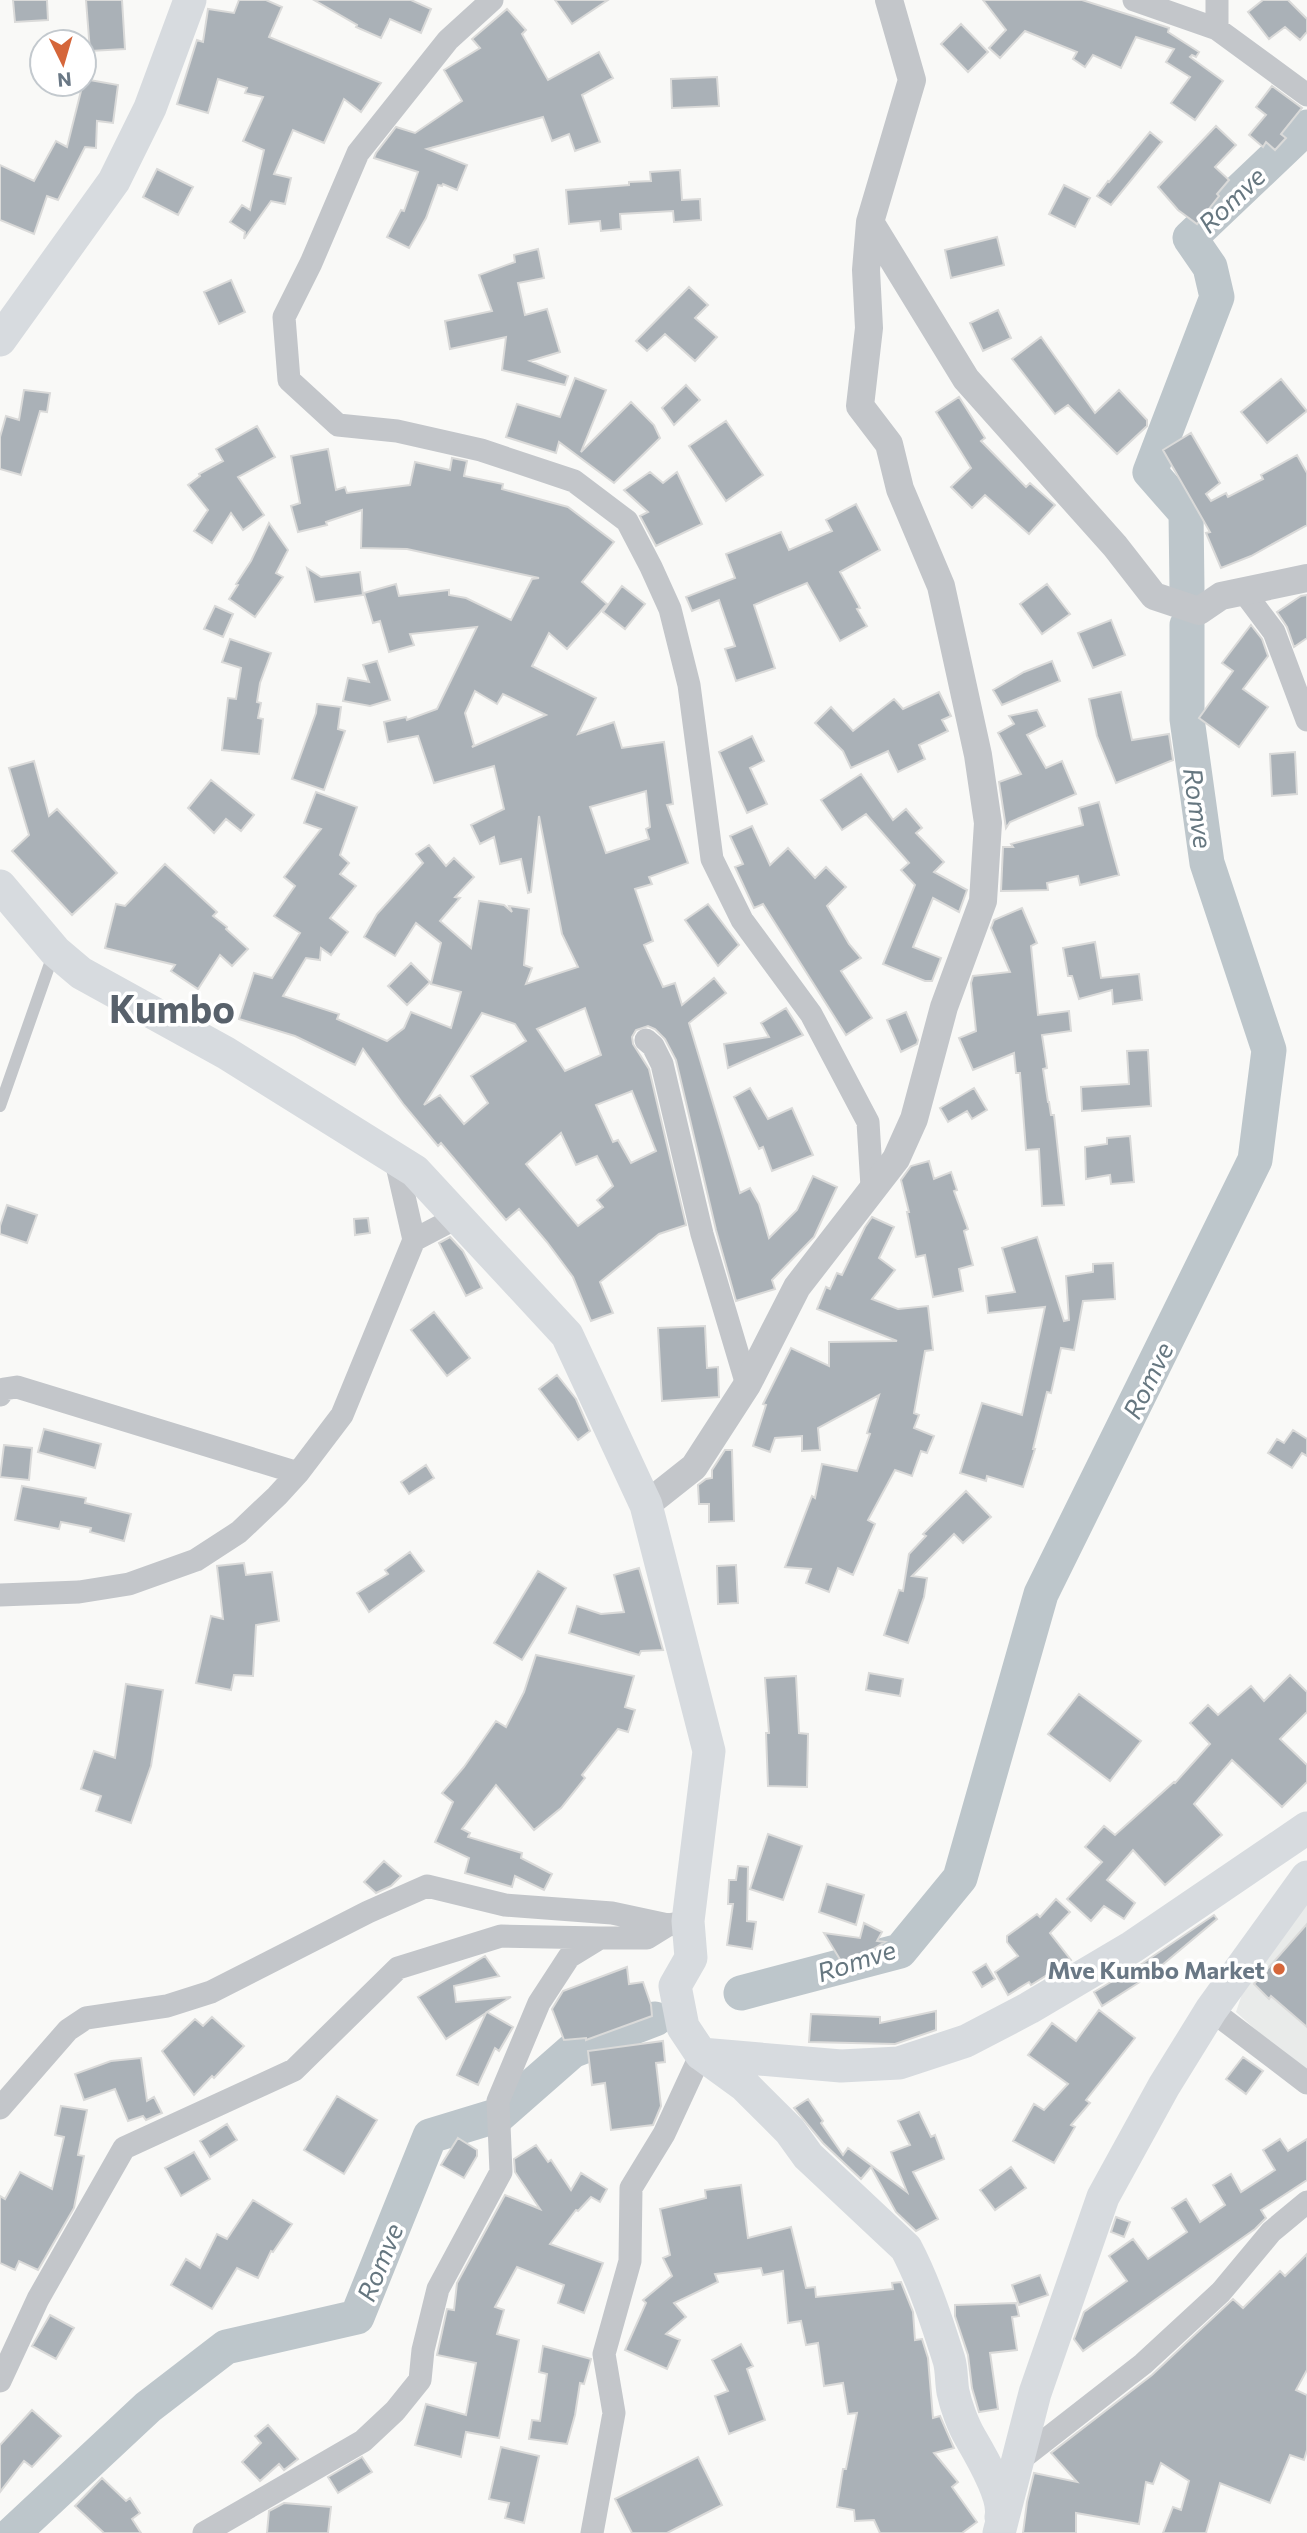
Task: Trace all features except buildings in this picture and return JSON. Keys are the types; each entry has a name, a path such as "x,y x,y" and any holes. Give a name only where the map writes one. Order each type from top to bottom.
{"main road":[{"path":"0,340 114,181 150,108 190,0"},
{"path":"0,887 55,951 81,973 226,1053 415,1171 567,1335 646,1506 709,1751 678,1923 691,1958 675,1986 683,2027 701,2054 744,2087 790,2131 808,2157 906,2248 950,2362 953,2394 1003,2509 999,2533"},
{"path":"701,2054 841,2066 899,2063 966,2041 1029,2008 1132,1947 1307,1828"},
{"path":"999,2533 1035,2393 1103,2197 1164,2086 1211,2010 1307,1877"}],"street":[{"path":"492,0 447,40 358,153 311,263 284,317 289,380 338,425 397,431 481,450 574,481 626,520 670,609 690,685 712,859 742,920 811,1014 868,1122 872,1187"},
{"path":"646,1506 694,1467 747,1385 797,1287 896,1159 914,1119 944,1007 983,901 988,823 978,755 941,586 900,489 889,444 860,406 869,328 866,270 870,222 912,80 889,0"},
{"path":"1134,0 1217,29 1307,95"},
{"path":"1217,0 1217,29"},
{"path":"870,222 966,379 1115,546 1154,596 1199,611 1221,596 1307,578"},
{"path":"1244,592 1274,632 1307,720"},
{"path":"646,1040 653,1046 662,1064 702,1234 747,1385"},
{"path":"0,1595 79,1592 129,1584 196,1560 239,1532 298,1473 342,1415 414,1240 395,1157"},
{"path":"414,1240 458,1217"},
{"path":"1,1389 17,1387 298,1473"},
{"path":"0,2108 68,2030 86,2018 167,2006 211,1992 368,1912 428,1886 505,1905 612,1913 678,1923"},
{"path":"0,2381 38,2299 124,2148 294,2070 398,1968 501,1936 647,1938 678,1923"},
{"path":"204,2533 363,2441 394,2411 420,2380 423,2350 439,2289 501,2172 498,2101 539,2003 569,1957 600,1938"},
{"path":"1211,2010 1307,2083"},
{"path":"592,2533 614,2413 604,2354 630,2261 631,2188 664,2134 701,2054"},
{"path":"1016,2463 1143,2364 1221,2292 1271,2232 1307,2202"}],"lane":[{"path":"0,1106 55,951"}],"shaded area":[{"name":"Mve Kumbo Market","path":"1307,1898 1307,2084 1287,2058 1236,2012 1265,1925"}],"waterway":[{"name":"Romve","path":"1187,589 1186,513 1150,472 1217,297 1210,267 1190,238 1307,127"},
{"name":"Romve","path":"741,1993 900,1951 960,1878 1041,1594 1255,1160 1269,1050 1207,863 1187,719 1187,625"},
{"name":"Romve","path":"13,2533 148,2407 226,2347 357,2317 430,2136 499,2115 572,2051 655,2019"}],"place":[{"name":"Mve Kumbo Market","path":"1279,1969"}],"district":[{"name":"Kumbo","path":"172,1007"}]}
